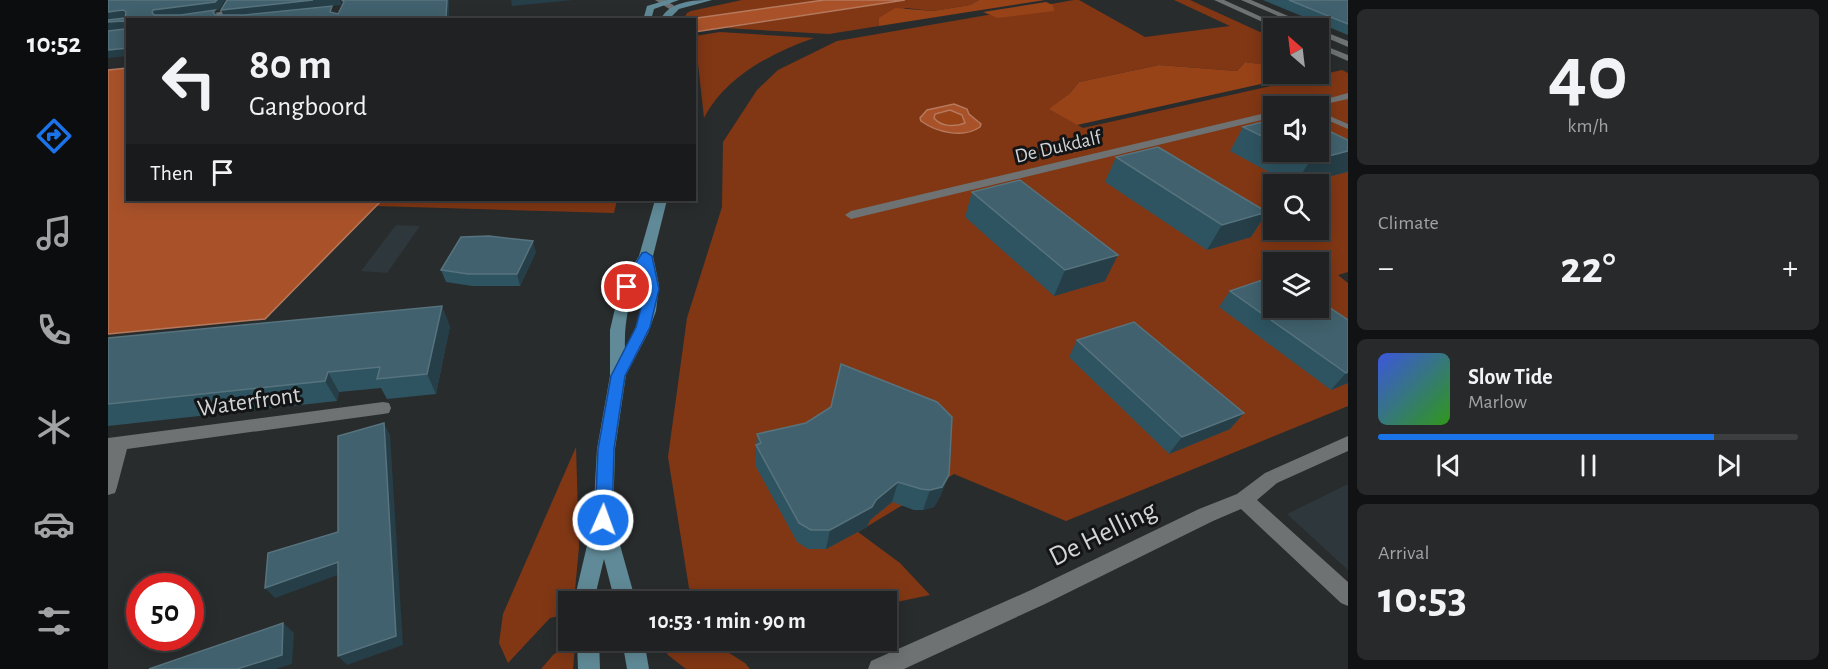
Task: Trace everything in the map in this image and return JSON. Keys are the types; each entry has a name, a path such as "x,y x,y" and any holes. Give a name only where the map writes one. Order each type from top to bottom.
{"main road":[{"path":"664,18 675,4 708,0"},
{"path":"648,18 650,8 661,2"},
{"path":"587,591 603,520 606,449 618,376 617,330 622,303 627,287 646,256 661,201"},
{"path":"618,376 643,327 650,304 652,289 646,256"},
{"path":"603,520 623,591"},
{"path":"588,651 589,669"},
{"path":"635,651 638,669"}],"street":[{"path":"1218,0 1263,20"},
{"path":"1245,0 1288,18"},
{"path":"661,2 675,4"},
{"path":"1329,36 1348,44"},
{"path":"1329,50 1348,58"},
{"path":"1329,101 1348,96"},
{"name":"De Dukdalf","path":"851,215 1263,117"},
{"name":"Waterfront","path":"108,487 114,444 383,408"},
{"name":"De Helling","path":"879,669 1038,597 1206,515 1244,500 1271,478 1348,443"},
{"path":"1244,500 1348,596"}],"lane":[{"path":"221,18 231,0"},
{"path":"191,17 234,18"},
{"path":"1329,118 1348,127"}],"shaded area":[{"path":"742,0 824,0 684,18 691,11"},
{"path":"824,0 905,0 696,32 696,18"},
{"path":"905,0 979,0 970,5 933,11 906,8 880,18 879,26 829,34 725,28"},
{"path":"979,0 1045,0 879,26 879,18 895,8 933,11 970,5"},
{"path":"1074,0 1079,0 1145,37 1230,26 1174,0 1190,0 1263,33 1263,65 1245,62 1237,71 1159,65 1079,82 1070,93 1050,109 1083,128 1279,84 1329,84 1329,73 1342,70 1348,73 1348,272 1338,275 1348,283 1348,406 1066,521 954,474 858,532 900,563 930,595 897,602 897,591 694,591 689,588 668,457 687,318 722,207 723,142 757,90 778,70 837,41"},
{"path":"1046,2 1053,5 1054,11 998,18 983,12"},
{"path":"720,32 814,38 782,51 751,68 724,90 704,118 696,36"},
{"path":"1245,62 1263,65 1263,84 1077,125 1049,109 1070,93 1079,82 1159,65 1237,71"},
{"path":"126,68 126,201 381,201 265,319 108,334 108,70"},
{"path":"954,104 967,109 969,114 981,124 980,127 966,133 942,131 921,121 920,118 927,110","holes":["950,110 962,115 965,123 957,125 944,125 934,118 935,114"]},
{"path":"950,110 962,115 965,123 948,125 934,118 934,114"},
{"path":"381,201 617,201 614,213 376,206"},
{"path":"396,225 420,226 387,273 361,271"},
{"path":"576,447 579,547 575,591 558,591 558,616 550,618 508,663 499,643 503,614"},
{"path":"1348,484 1348,570 1287,514"},
{"path":"561,651 574,651 573,669 541,669 554,654"},
{"path":"665,651 726,651 745,663 750,669 686,669"}],"building":[{"path":"108,0 217,0 152,12 154,15 181,15 215,10 213,12 215,15 245,15 332,6 330,12 338,14 344,2 342,0 447,0 446,17 439,18 126,18 126,23 123,21 108,22 108,20 125,18 126,12 123,10 108,12"},
{"path":"227,0 313,0 221,10"},
{"path":"1289,0 1348,0 1348,24"},
{"path":"126,23 126,48 108,50 108,31 125,29"},
{"path":"1263,122 1263,137 1243,127"},
{"path":"1329,131 1348,140 1348,151 1329,156"},
{"path":"1158,147 1263,210 1263,213 1222,225 1116,157"},
{"path":"1020,180 1118,255 1065,270 972,192"},
{"path":"489,236 533,241 517,274 468,274 441,270 461,237"},
{"path":"1263,280 1263,314 1230,291"},
{"path":"442,306 427,374 377,379 380,367 328,372 325,381 108,404 108,338"},
{"path":"1329,307 1348,320 1348,372 1346,373 1268,318 1329,318"},
{"path":"1134,322 1244,413 1182,437 1077,340"},
{"path":"841,364 937,402 952,417 949,475 942,487 930,490 898,482 876,500 872,507 830,530 811,530 799,523 756,445 761,443 757,434 806,423 831,407"},
{"path":"384,423 396,636 338,656 338,562 265,588 268,553 338,532 338,436"},
{"path":"283,623 282,655 237,669 149,669"}],"route":[{"path":"603,520 606,449 618,376 643,327 650,304 652,289 646,256 627,287"}]}
